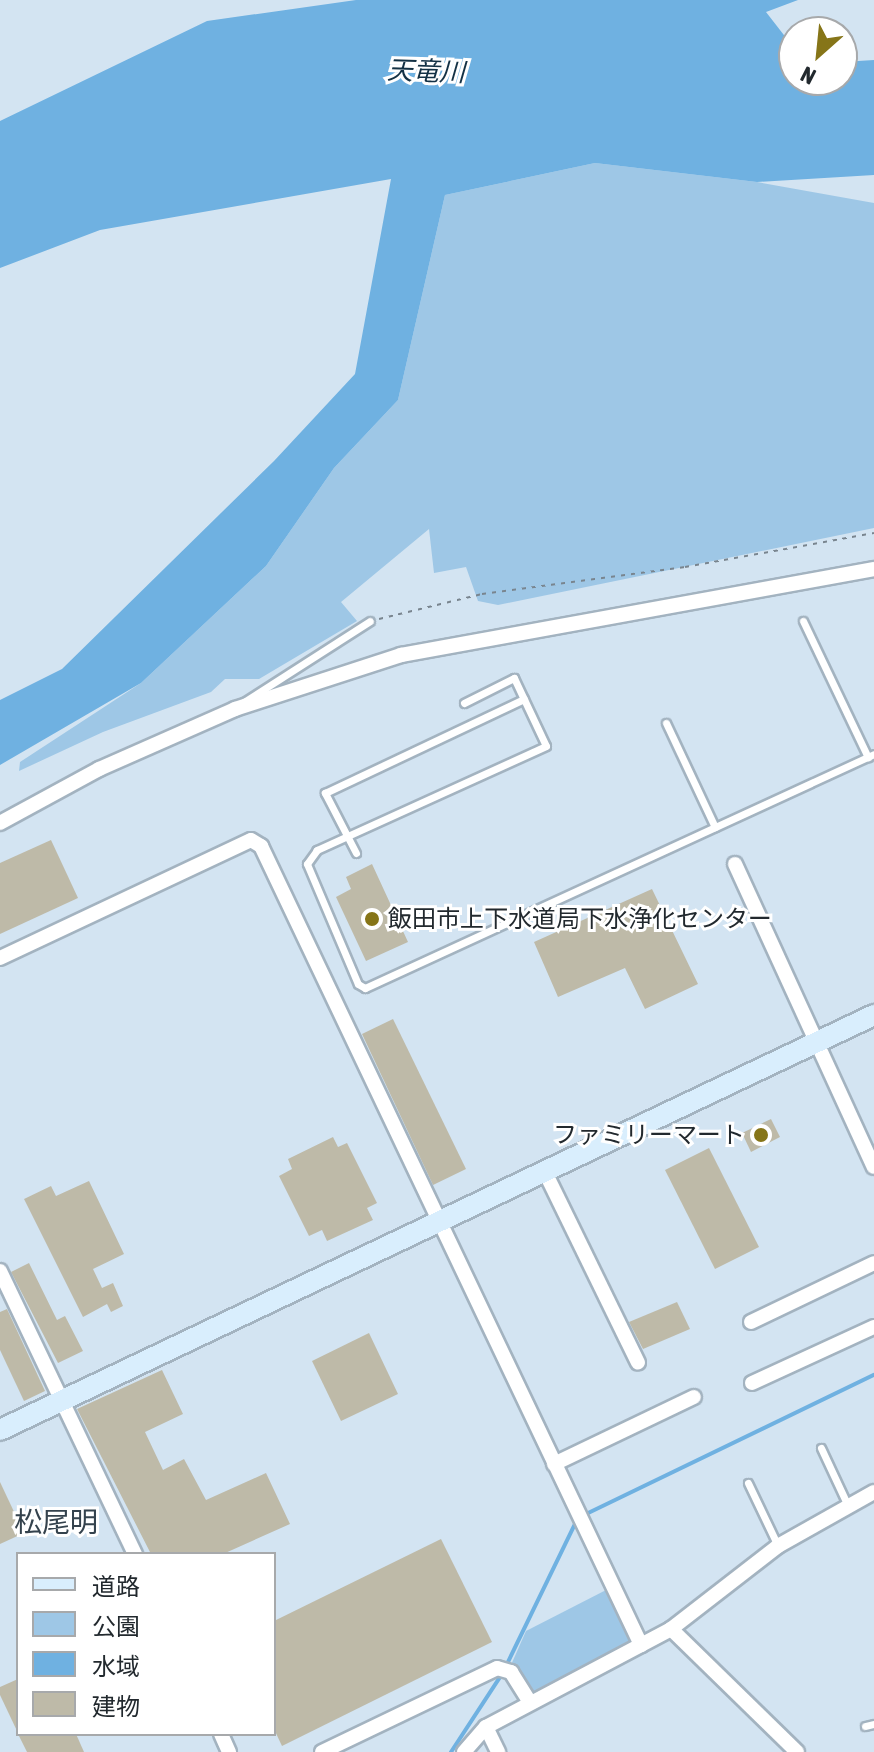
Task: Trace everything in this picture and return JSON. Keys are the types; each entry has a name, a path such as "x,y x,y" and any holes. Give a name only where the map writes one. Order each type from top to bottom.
{"street":[{"path":"0,823 99,769 235,709 401,655 874,569"},
{"path":"0,958 251,840 261,846 641,1645"},
{"path":"735,864 874,1167"},
{"path":"0,1430 874,1015"},
{"path":"545,1172 638,1363"},
{"path":"751,1322 874,1263"},
{"path":"0,1271 134,1552"},
{"path":"752,1383 874,1327"},
{"path":"554,1464 694,1397"},
{"path":"464,1752 486,1727 671,1629 778,1546 874,1492"},
{"path":"671,1629 797,1752"},
{"path":"322,1752 506,1670 530,1703"},
{"path":"486,1727 498,1752"}],"lane":[{"path":"235,709 243,698 370,621"},
{"path":"464,703 514,678 546,746 317,850 307,864 358,984 365,988 871,756 803,621"},
{"path":"356,853 325,793 524,699"},
{"path":"666,723 715,827"},
{"path":"821,1448 848,1506"},
{"path":"748,1483 778,1546"},
{"path":"865,1726 874,1724"}],"path":[{"path":"370,621 482,594 685,567 874,533"}],"green space":[{"path":"595,163 757,182 874,203 874,528 498,605 478,601 466,567 434,573 429,529 341,602 357,621 259,679 225,679 211,692 103,732 19,771 20,762 141,683 266,566 334,468 398,400 445,195"},
{"path":"608,1589 631,1637 629,1644 530,1695 511,1665 526,1631"}],"water":[{"name":"天竜川","path":"356,0 798,0 766,12 778,27 778,96 858,96 858,61 874,60 874,175 757,182 595,163 445,195 398,400 334,468 266,566 141,683 0,765 0,700 62,669 274,461 355,374 391,179 100,230 0,268 0,121 207,21"}],"building":[{"path":"51,840 78,898 0,934 0,863"},
{"name":"飯田市上下水道局下水浄化センター","path":"372,864 408,942 366,961 336,897 351,889 346,877"},
{"path":"652,889 698,984 645,1009 625,968 558,997 534,942"},
{"path":"393,1019 466,1169 433,1185 362,1034"},
{"name":"ファミリーマート","path":"771,1119 780,1137 751,1152 742,1133"},
{"path":"333,1137 338,1147 347,1143 377,1203 367,1208 373,1220 327,1241 322,1230 309,1236 279,1176 292,1169 288,1159"},
{"path":"709,1148 759,1247 715,1269 665,1170"},
{"path":"89,1181 124,1254 93,1269 102,1288 113,1283 123,1306 111,1312 107,1304 83,1317 24,1199 51,1186 56,1196"},
{"path":"29,1263 57,1320 65,1316 83,1351 58,1363 11,1272"},
{"path":"677,1302 690,1329 643,1349 629,1322"},
{"path":"7,1309 45,1391 24,1401 0,1350 0,1312"},
{"path":"369,1333 398,1394 341,1421 312,1361"},
{"path":"162,1370 183,1414 145,1432 163,1470 184,1459 206,1500 266,1473 290,1524 227,1552 150,1552 77,1409"},
{"path":"0,1482 24,1533 0,1544"},
{"path":"441,1539 492,1642 282,1746 276,1733 276,1620"},
{"path":"16,1680 16,1729 0,1695 0,1687"},
{"path":"19,1736 77,1736 84,1752 27,1752"}],"waterway":[{"path":"584,1515 874,1375"},
{"path":"506,1666 577,1520"},
{"path":"451,1752 502,1674"}],"place":[{"name":"飯田市上下水道局下水浄化センター","path":"372,919"},
{"name":"ファミリーマート","path":"761,1135"}],"district":[{"name":"松尾明","path":"56,1522"}]}
